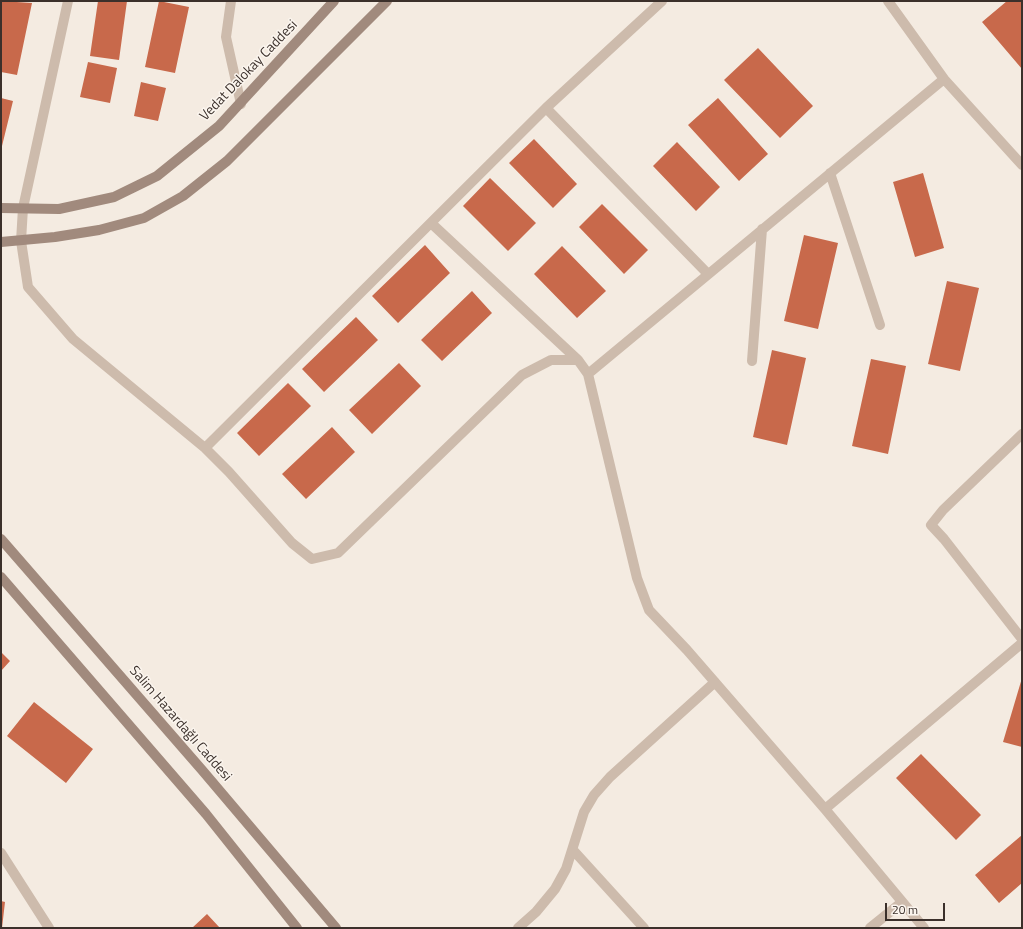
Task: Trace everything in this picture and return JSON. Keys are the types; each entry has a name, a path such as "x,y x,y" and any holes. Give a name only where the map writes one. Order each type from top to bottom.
{"main road":[{"name":"Vedat Dalokay Caddesi","path":"1,208 59,209 114,197 157,176 218,126 241,104 334,1"},
{"path":"1,242 21,241 98,230 144,218 183,196 227,161 387,1"},
{"name":"Salim Hazardağlı Caddesi","path":"1,539 202,770 336,928"},
{"path":"1,578 206,814 297,928"}],"street":[{"path":"68,1 23,208 21,241 28,287 73,339 205,448 292,543 312,559 338,553 522,375 551,360 578,360"},
{"path":"231,1 226,37 241,104"},
{"path":"205,448 546,108 662,1"},
{"path":"888,1 944,79 1022,164"},
{"path":"588,374 944,79"},
{"path":"546,108 708,274"},
{"path":"830,173 880,325"},
{"path":"431,223 578,360 588,374 637,578 650,610 715,682 825,809 924,928"},
{"path":"752,361 762,230"},
{"path":"1022,434 943,510 931,525 944,539 1022,639"},
{"path":"825,809 1022,643"},
{"path":"518,928 536,912 555,889 566,869 584,812 594,795 610,777 715,682"},
{"path":"572,850 644,928"},
{"path":"1,853 49,928"},
{"path":"870,928 902,903"}],"building":[{"path":"1,1 32,3 17,75 1,72"},
{"path":"98,1 127,1 119,60 90,56"},
{"path":"159,1 189,7 175,73 145,67"},
{"path":"1007,1 1022,1 1022,69 982,22"},
{"path":"758,48 813,106 780,138 724,80"},
{"path":"88,62 117,68 110,103 80,97"},
{"path":"141,82 166,88 158,121 134,116"},
{"path":"1,98 13,101 2,146 1,146"},
{"path":"718,98 768,154 739,181 688,125"},
{"path":"534,139 577,184 553,208 509,163"},
{"path":"677,142 720,187 696,211 653,166"},
{"path":"923,173 944,248 915,257 893,182"},
{"path":"490,178 536,223 508,251 463,206"},
{"path":"602,204 648,250 624,274 579,227"},
{"path":"804,235 838,243 818,329 784,321"},
{"path":"425,245 450,273 398,323 372,296"},
{"path":"562,246 606,291 577,318 534,274"},
{"path":"947,281 979,288 960,371 928,364"},
{"path":"472,291 492,313 442,361 421,340"},
{"path":"356,317 378,340 324,392 302,369"},
{"path":"772,350 806,358 787,445 753,437"},
{"path":"871,359 906,366 888,454 852,446"},
{"path":"399,363 421,386 372,434 349,410"},
{"path":"288,383 311,406 259,456 237,433"},
{"path":"332,427 355,452 306,499 282,474"},
{"path":"1,652 10,661 1,671"},
{"path":"1022,678 1022,747 1003,742"},
{"path":"34,702 93,749 66,783 7,736"},
{"path":"921,754 981,815 956,840 896,778"},
{"path":"1022,835 1022,883 999,903 975,875"},
{"path":"1,901 5,902 2,928 1,928"},
{"path":"207,914 220,928 192,928"}]}
